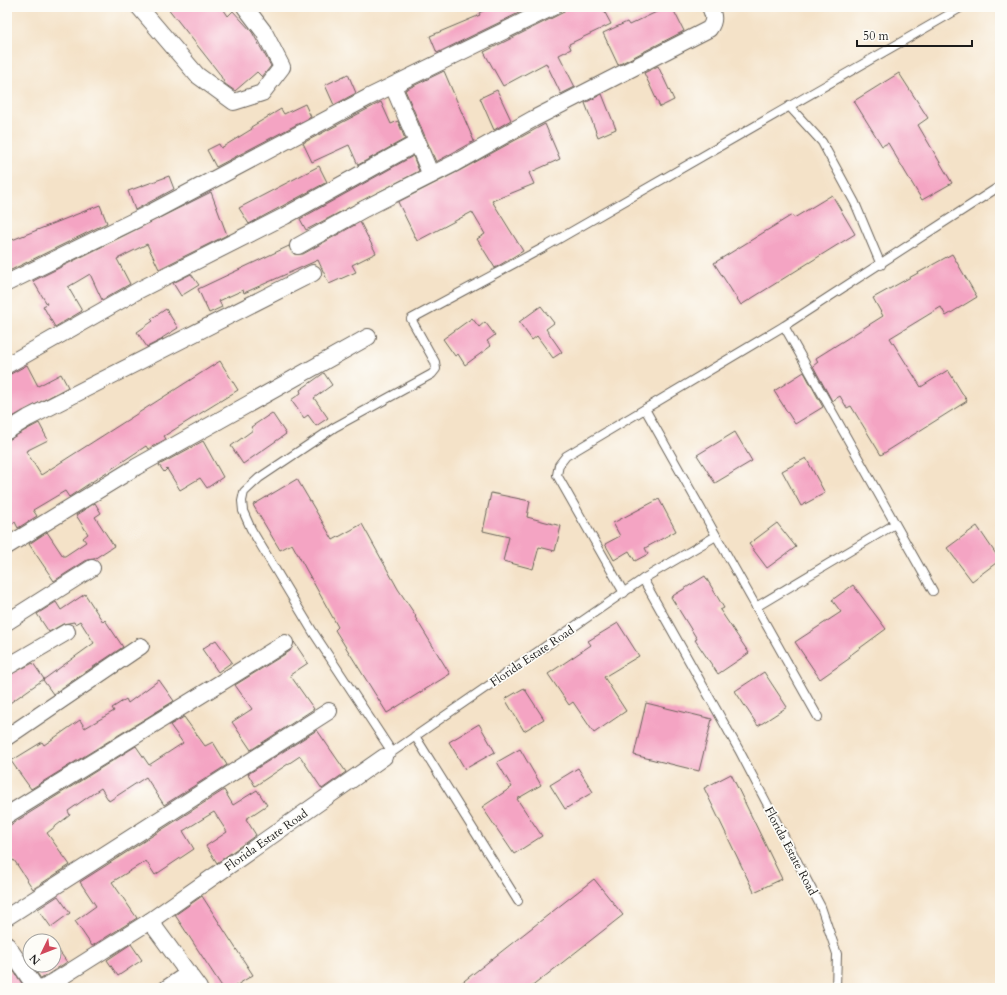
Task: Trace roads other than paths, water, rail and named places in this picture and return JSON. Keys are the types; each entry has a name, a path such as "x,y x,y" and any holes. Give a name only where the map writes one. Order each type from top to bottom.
{"street":[{"path":"139,7 197,75 234,102 262,93 282,67 264,32 245,7"},
{"path":"7,283 152,212 369,97 553,7"},
{"path":"298,246 364,209 431,175 595,87 709,29 714,18 710,7"},
{"path":"394,86 431,175"},
{"path":"7,365 139,290 285,216 417,143"},
{"path":"7,431 28,418 313,273"},
{"path":"7,546 136,467 368,337"},
{"path":"7,622 92,568"},
{"path":"7,667 67,632"},
{"path":"7,815 285,643"},
{"path":"7,737 141,646"},
{"path":"7,917 329,711"},
{"name":"Florida Estate Road","path":"44,988 150,921 388,755"},
{"path":"150,921 199,988"},
{"path":"7,945 36,988"},
{"path":"168,988 189,973"}],"lane":[{"path":"388,755 251,529 242,510 244,492 259,478 335,427 432,374 436,369 435,362 411,319 542,248 789,106 949,10 962,7"},
{"path":"789,106 822,142 855,203 880,264"},
{"path":"624,593 558,475 559,465 566,456 784,326 1000,186"},
{"path":"784,326 933,591"},
{"path":"645,409 818,717"},
{"path":"756,607 895,524"},
{"path":"643,579 716,536"},
{"name":"Florida Estate Road","path":"388,755 643,579 738,750 821,906 837,954 836,988"},
{"path":"415,736 518,901"}]}
